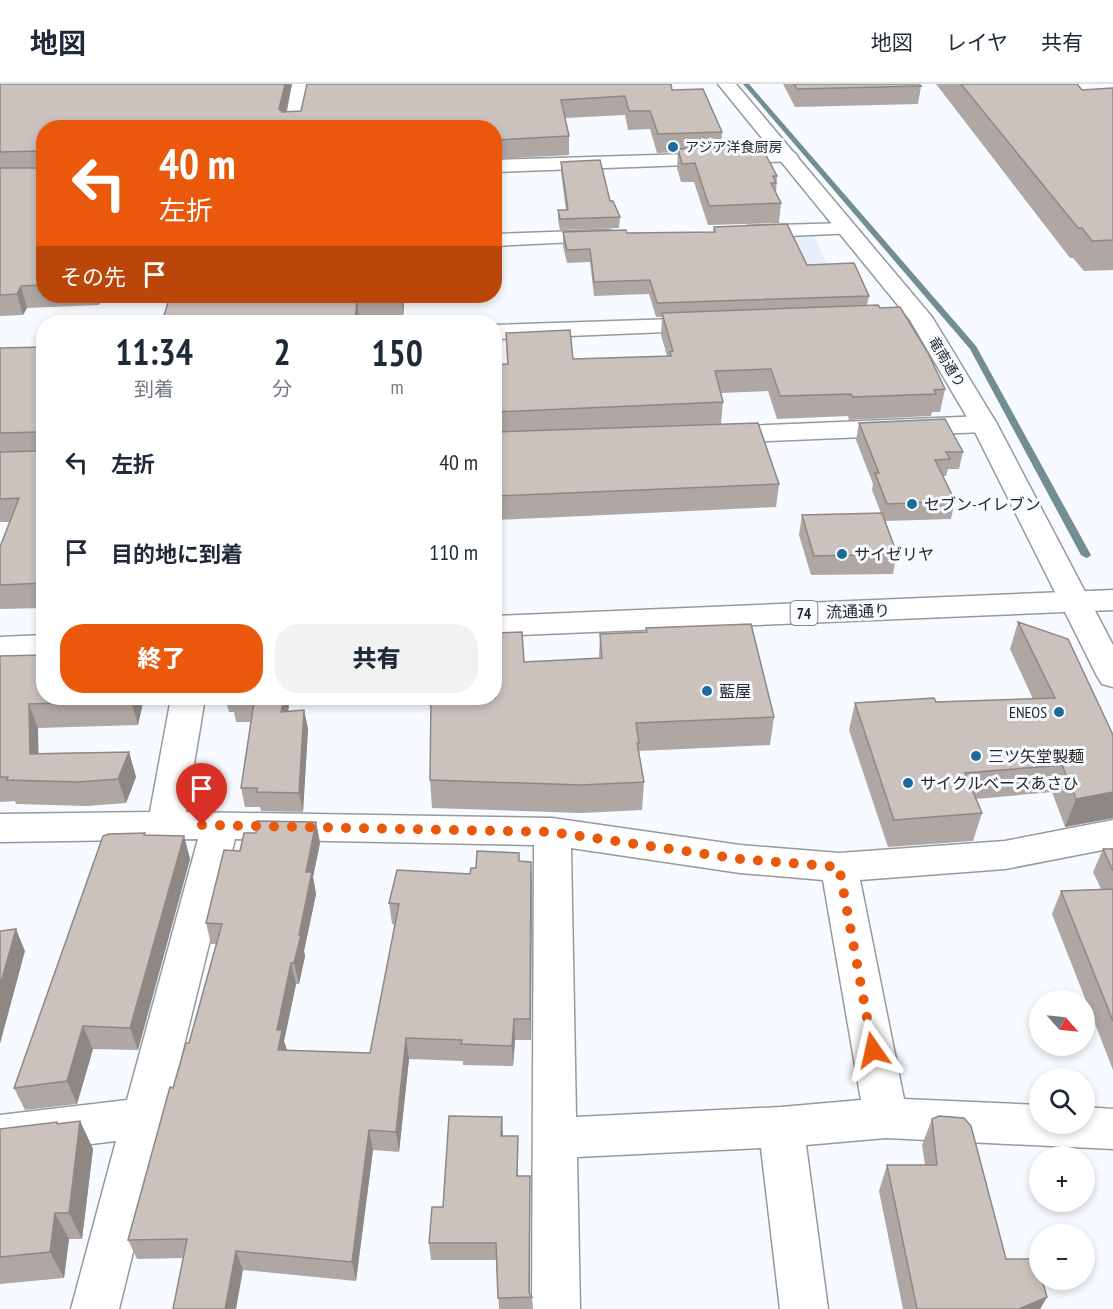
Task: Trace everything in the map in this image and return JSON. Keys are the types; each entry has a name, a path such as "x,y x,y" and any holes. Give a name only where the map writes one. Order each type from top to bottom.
{"street":[{"path":"294,120 301,84"},
{"name":"竜南通り","path":"727,84 847,229 984,424 1113,676"},
{"path":"502,166 788,157"},
{"path":"730,233 847,229"},
{"path":"502,240 624,236"},
{"path":"502,332 731,324"},
{"path":"698,436 984,424"},
{"name":"流通通り","path":"502,626 1113,600"},
{"path":"0,647 36,645"},
{"path":"166,826 187,705"},
{"path":"95,1309 220,825"},
{"path":"0,828 220,825 552,832 740,859 839,867 1005,855 1113,834"},
{"path":"552,832 556,1309"},
{"path":"839,867 886,1118"},
{"path":"0,1135 146,1118"},
{"path":"555,1138 781,1128 886,1118 1113,1129"},
{"path":"781,1128 804,1309"}],"shaded area":[{"path":"814,236 832,275 796,276 781,237"}],"building":[{"path":"0,84 285,84 279,109 282,112 301,111 307,84 671,84 672,90 703,89 722,132 658,134 650,111 629,111 625,96 561,100 569,136 502,140 502,120 36,120 36,151 0,152"},
{"path":"794,84 919,84 921,86 797,89"},
{"path":"961,84 1077,84 1082,90 1113,88 1113,240 1092,241 1082,228 1078,228"},
{"path":"761,146 777,176 773,176 776,183 771,183 781,203 709,206 695,163 682,164 678,149"},
{"path":"600,160 610,201 613,201 620,217 560,219 558,210 568,210 561,162"},
{"path":"0,168 36,168 36,285 21,286 17,294 0,295"},
{"path":"787,224 807,265 854,263 869,296 657,303 650,280 594,282 590,249 567,250 563,232 626,230 627,233 715,232 714,227"},
{"path":"168,303 357,303 356,315 164,315"},
{"path":"878,305 880,308 900,307 928,353 945,389 934,390 936,394 853,397 851,394 780,396 771,369 715,371 723,402 502,412 502,364 508,364 506,333 570,330 573,359 671,356 670,352 673,351 662,313"},
{"path":"36,347 36,432 0,433 0,348"},
{"path":"945,419 963,452 946,452 950,459 935,460 955,501 887,504 875,473 879,473 859,423"},
{"path":"758,423 779,484 502,496 502,432"},
{"path":"36,451 36,583 0,585 0,547 19,498 0,499 0,452"},
{"path":"882,513 897,554 814,556 802,515"},
{"path":"1018,622 1068,639 1113,735 1113,792 1076,799 1062,765 965,773 982,813 894,820 855,703 934,698 936,702 1055,698"},
{"path":"751,624 774,717 636,723 644,782 581,785 430,780 431,705 502,705 502,633 522,632 524,662 602,658 600,634 647,632 646,628"},
{"path":"36,655 36,704 29,704 30,754 129,752 118,779 78,782 7,780 8,777 0,777 0,656"},
{"path":"254,705 282,705 281,712 304,710 299,793 257,792 257,788 241,788"},
{"path":"257,821 316,822 306,872 312,872 299,935 301,935 294,963 291,963 277,1030 282,1030 278,1050 370,1053 399,904 389,903 397,870 470,874 471,868 476,868 477,851 519,853 519,861 531,862 530,1019 514,1019 512,1046 461,1044 462,1040 406,1038 396,1132 369,1130 352,1262 236,1251 225,1309 173,1309 187,1239 128,1240 170,1087 173,1088 186,1043 189,1043 222,924 206,923 224,850 240,851 244,833 256,833"},
{"path":"145,833 144,835 184,836 130,1028 83,1026 67,1081 14,1088 103,836"},
{"path":"1103,849 1113,849 1113,871"},
{"path":"1113,889 1113,1021 1061,891"},
{"path":"16,929 0,986 0,931"},
{"path":"449,1116 502,1117 501,1136 518,1136 517,1176 530,1176 529,1293 532,1297 498,1298 496,1243 429,1243 432,1207 443,1207"},
{"path":"939,1116 964,1118 971,1126 1006,1259 1029,1259 1029,1290 1045,1290 1047,1297 1019,1309 917,1309 887,1165 937,1165 932,1119"},
{"path":"80,1121 69,1213 55,1213 50,1252 0,1257 0,1129"}],"waterway":[{"path":"746,84 973,348 1086,555"}],"place":[{"name":"アジア洋食厨房","path":"673,147"},
{"name":"セブン-イレブン","path":"912,504"},
{"name":"サイゼリヤ","path":"842,554"},
{"name":"藍屋","path":"707,691"},
{"name":"ENEOS","path":"1059,712"},
{"name":"三ツ矢堂製麺","path":"976,756"},
{"name":"サイクルベースあさひ","path":"908,783"}],"route":[{"path":"202,825 552,832 740,859 839,867 873,1050"}]}
